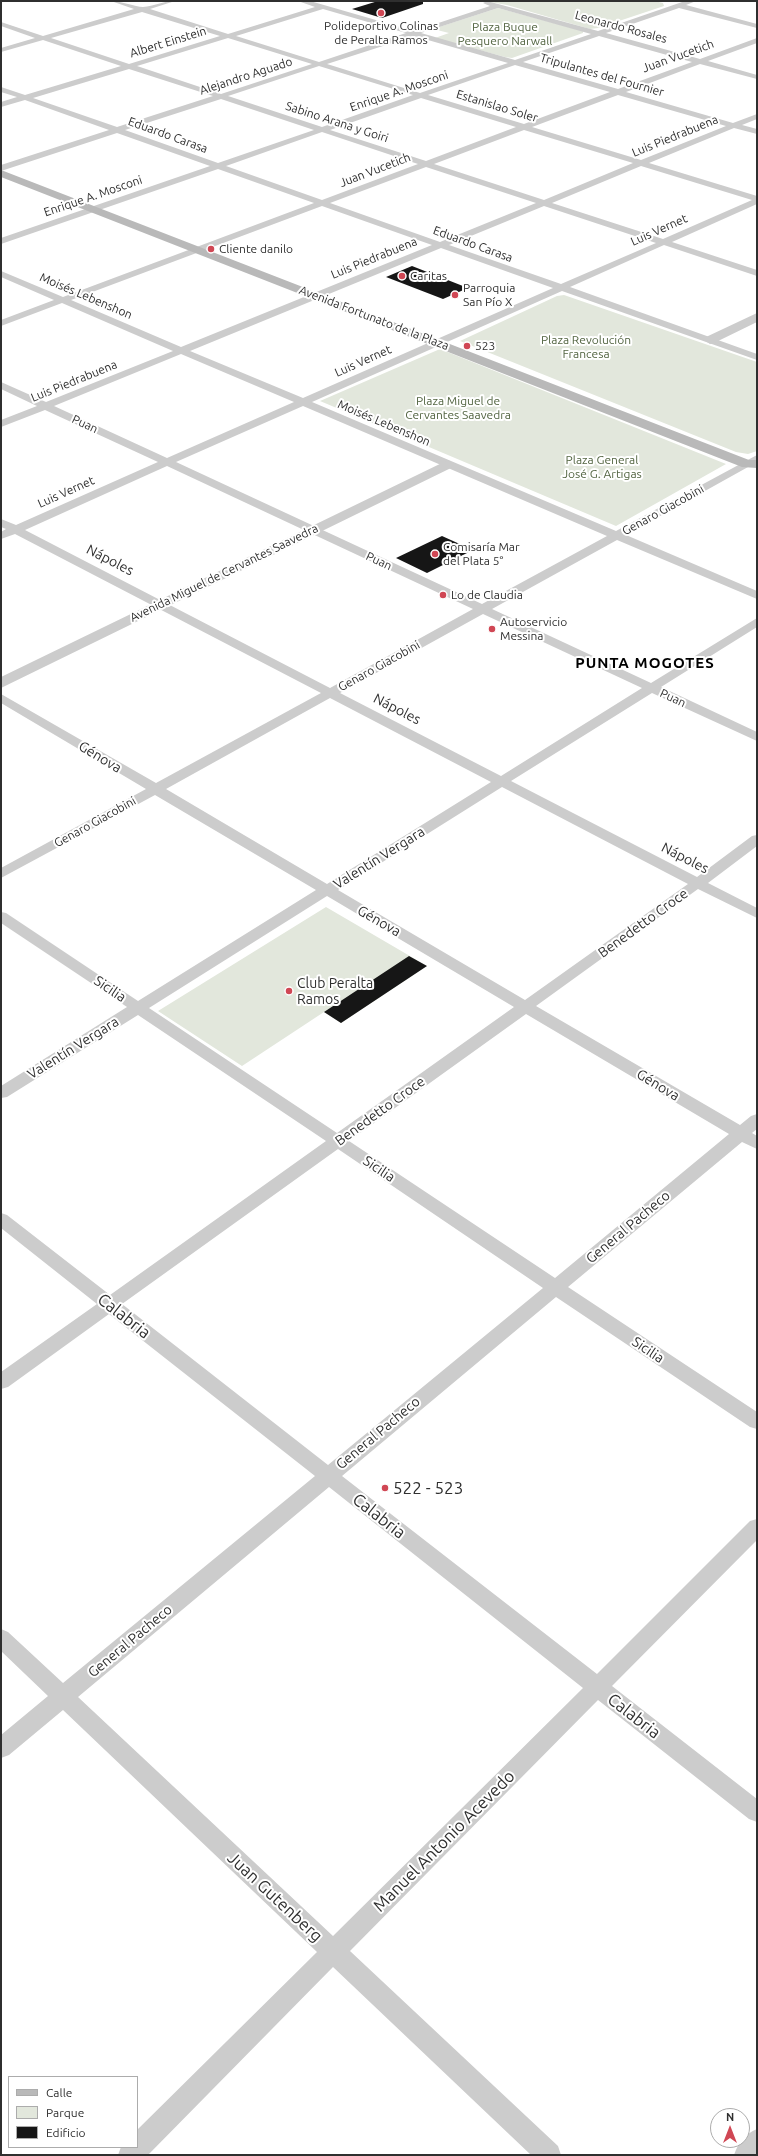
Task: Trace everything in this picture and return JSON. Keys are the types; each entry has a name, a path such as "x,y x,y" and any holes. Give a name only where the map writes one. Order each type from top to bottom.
{"main road":[{"name":"Avenida Fortunato de la Plaza","path":"1,173 755,465"}],"street":[{"name":"Estanislao Soler","path":"115,1 757,200"},
{"path":"1,50 171,1"},
{"name":"Tripulantes del Fournier","path":"302,1 757,132"},
{"name":"Leonardo Rosales","path":"479,1 757,77"},
{"name":"Enrique A. Mosconi","path":"1,241 692,1"},
{"name":"Albert Einstein","path":"1,105 335,3"},
{"path":"666,3 757,26"},
{"name":"Alejandro Aguado","path":"1,168 321,65 497,6"},
{"name":"Sabino Arana y Goiri","path":"1,24 757,273"},
{"name":"Juan Vucetich","path":"1,324 757,40"},
{"name":"Eduardo Carasa","path":"1,89 757,357"},
{"name":"Luis Piedrabuena","path":"1,424 757,116"},
{"name":"Luis Vernet","path":"1,536 562,288 757,200"},
{"name":"Moisés Lebenshon","path":"1,274 757,595"},
{"path":"710,340 757,317"},
{"name":"Puan","path":"1,385 757,737"},
{"name":"Avenida Miguel de Cervantes Saavedra","path":"1,682 448,464"},
{"name":"Genaro Giacobini","path":"1,874 616,536 755,465"},
{"name":"Nápoles","path":"1,522 757,914"},
{"name":"Valentín Vergara","path":"1,1093 757,622"},
{"name":"Génova","path":"1,698 757,1143"},
{"name":"Benedetto Croce","path":"1,1382 526,1007 757,839"},
{"name":"Sicilia","path":"1,916 757,1422"},
{"name":"General Pacheco","path":"1,1748 757,1120"},
{"name":"Calabria","path":"1,1219 757,1812"},
{"name":"Manuel Antonio Acevedo","path":"138,2147 757,1527"},
{"name":"Juan Gutenberg","path":"1,1638 550,2155"},
{"path":"746,2155 757,2141"}],"green space":[{"path":"484,1 654,1 663,3 664,6 598,28 590,29 507,5"},
{"name":"Plaza Buque Pesquero Narwall","path":"498,8 583,31 583,33 512,58 435,38 449,33 433,29"},
{"name":"Plaza Revolución Francesa","path":"564,295 757,362 757,451 748,454 736,452 460,341 557,296"},
{"path":"440,349 726,464 616,526 320,401"},
{"name":"Club Peralta Ramos","path":"326,907 427,966 341,1023 324,1012 242,1066 158,1011"}],"building":[{"name":"Polideportivo Colinas de Peralta Ramos","path":"378,1 423,1 423,4 382,18 352,9"},
{"path":"412,266 468,288 443,299 386,277"},
{"name":"Comisaría Mar del Plata 5°","path":"442,536 473,550 427,573 396,558"},
{"path":"409,956 427,966 341,1023 324,1012"}],"place":[{"name":"Polideportivo Colinas de Peralta Ramos","path":"381,13"},
{"name":"Cliente danilo","path":"211,249"},
{"name":"Caritas","path":"402,276"},
{"name":"Parroquia San Pío X","path":"455,295"},
{"name":"523","path":"467,346"},
{"name":"Comisaría Mar del Plata 5°","path":"435,554"},
{"name":"Lo de Claudia","path":"443,595"},
{"name":"Autoservicio Messina","path":"492,629"},
{"name":"Club Peralta Ramos","path":"289,991"},
{"name":"522 - 523","path":"385,1488"}],"district":[{"name":"PUNTA MOGOTES","path":"645,663"}],"park label":[{"name":"Plaza Miguel de Cervantes Saavedra","path":"458,408"},
{"name":"Plaza General José G. Artigas","path":"602,467"}]}
